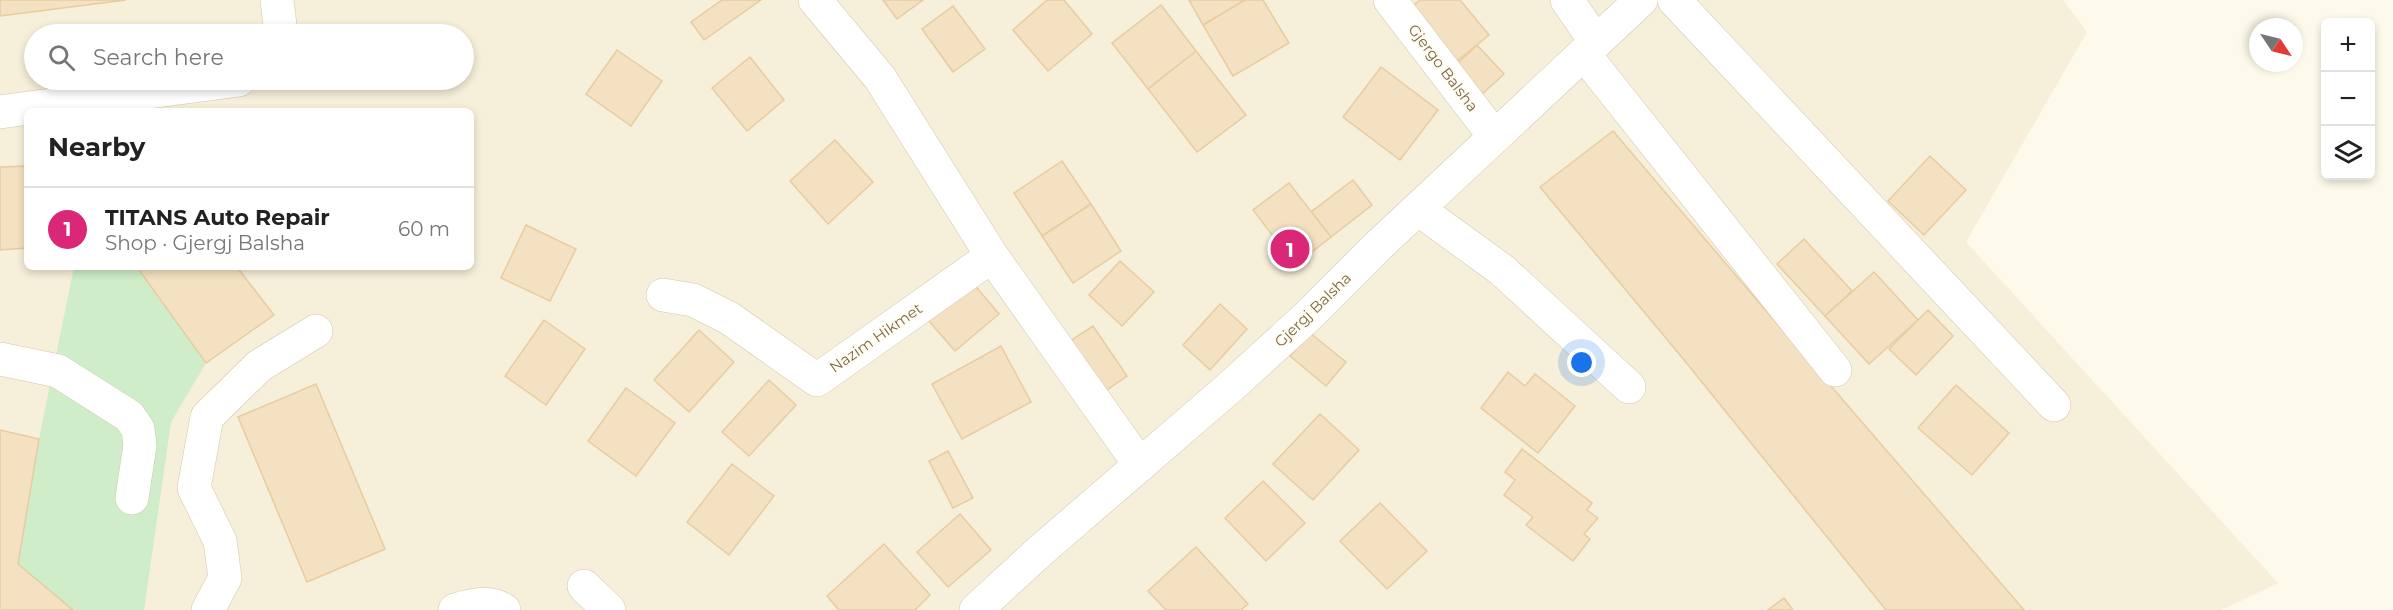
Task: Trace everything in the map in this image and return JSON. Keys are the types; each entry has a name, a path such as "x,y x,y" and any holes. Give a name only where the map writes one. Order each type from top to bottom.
{"street":[{"path":"277,0 279,24"},
{"path":"815,0 880,78 992,256 1140,465"},
{"name":"Gjergo Balsha","path":"1390,0 1495,137"},
{"path":"1567,0 1590,48 1835,370"},
{"name":"Gjergj Balsha","path":"976,610 1300,324 1418,209 1641,0"},
{"path":"1674,0 2054,405"},
{"path":"30,108 164,90"},
{"path":"0,112 24,109"},
{"path":"1418,209 1502,270 1629,387"},
{"name":"Nazim Hikmet","path":"663,296 693,300 729,318 817,380 992,256"},
{"path":"208,610 225,578 220,541 194,488 207,417 259,366 316,331"},
{"path":"0,359 58,371 129,416 138,429 140,445 132,498"},
{"path":"584,586 609,610"},
{"path":"455,610 474,603 500,607 504,610"}],"shaded area":[{"path":"0,0 2063,0 2087,32 1966,242 2278,583 2222,610 0,610"}],"green space":[{"path":"73,270 139,270 206,363 171,422 144,610 73,610 18,564 39,439"}],"building":[{"path":"0,0 126,0 0,16"},
{"path":"722,0 761,0 704,40 691,22"},
{"path":"883,0 923,0 897,19"},
{"path":"1047,0 1064,0 1092,34 1048,71 1013,30"},
{"path":"1189,0 1245,0 1203,25"},
{"path":"1245,0 1263,0 1289,43 1233,76 1203,25"},
{"path":"1420,0 1460,0 1489,35 1456,62 1410,8"},
{"path":"1161,5 1196,51 1148,89 1112,43"},
{"path":"953,6 985,49 953,72 922,29"},
{"path":"1477,45 1504,74 1479,97 1452,69"},
{"path":"617,50 662,81 631,126 586,94"},
{"path":"1196,51 1246,115 1197,152 1148,89"},
{"path":"750,57 784,100 747,131 712,88"},
{"path":"1381,67 1438,110 1400,160 1343,117"},
{"path":"1613,131 2024,610 1886,610 1680,355 1540,187"},
{"path":"835,140 873,182 828,224 790,181"},
{"path":"1930,156 1966,190 1924,235 1888,201"},
{"path":"1062,161 1091,204 1042,236 1014,193"},
{"path":"24,166 24,248 0,250 0,167"},
{"path":"1353,180 1372,205 1331,237 1311,212"},
{"path":"1289,183 1331,237 1295,265 1253,210"},
{"path":"1091,204 1121,251 1073,283 1042,236"},
{"path":"526,225 576,249 550,301 501,278"},
{"path":"1804,239 1852,291 1825,316 1777,264"},
{"path":"1120,261 1154,292 1122,326 1089,295"},
{"path":"139,270 239,270 274,315 206,363"},
{"path":"1874,272 1918,320 1869,364 1825,316"},
{"path":"972,282 999,314 955,351 928,320"},
{"path":"1220,304 1247,329 1210,370 1183,345"},
{"path":"1928,310 1953,336 1916,375 1889,349"},
{"path":"544,320 585,349 546,405 505,376"},
{"path":"1093,326 1127,376 1101,394 1067,343"},
{"path":"699,330 734,362 689,412 654,380"},
{"path":"1310,333 1346,362 1326,386 1290,356"},
{"path":"1001,346 1031,402 962,439 932,384"},
{"path":"1508,372 1525,386 1535,374 1575,406 1538,453 1481,408"},
{"path":"769,380 796,405 749,456 722,432"},
{"path":"316,384 385,549 307,582 238,417"},
{"path":"1956,385 2009,433 1972,475 1918,428"},
{"path":"626,388 675,423 636,476 588,441"},
{"path":"1320,414 1359,450 1313,500 1273,464"},
{"path":"0,430 39,439 18,564 73,610 0,610"},
{"path":"1522,449 1592,503 1587,510 1598,518 1584,534 1590,539 1573,561 1526,525 1533,517 1504,495 1515,480 1505,472"},
{"path":"948,451 973,498 953,508 929,461"},
{"path":"732,464 774,496 729,555 687,522"},
{"path":"1263,481 1305,523 1266,561 1225,518"},
{"path":"1380,503 1427,551 1387,589 1340,541"},
{"path":"960,514 991,550 948,587 917,552"},
{"path":"884,544 930,595 915,610 839,610 827,596"},
{"path":"1196,547 1248,604 1241,610 1166,610 1148,591"},
{"path":"1784,598 1793,610 1768,610"}],"place":[{"name":"TITANS Auto Repair","path":"1290,249"}]}
